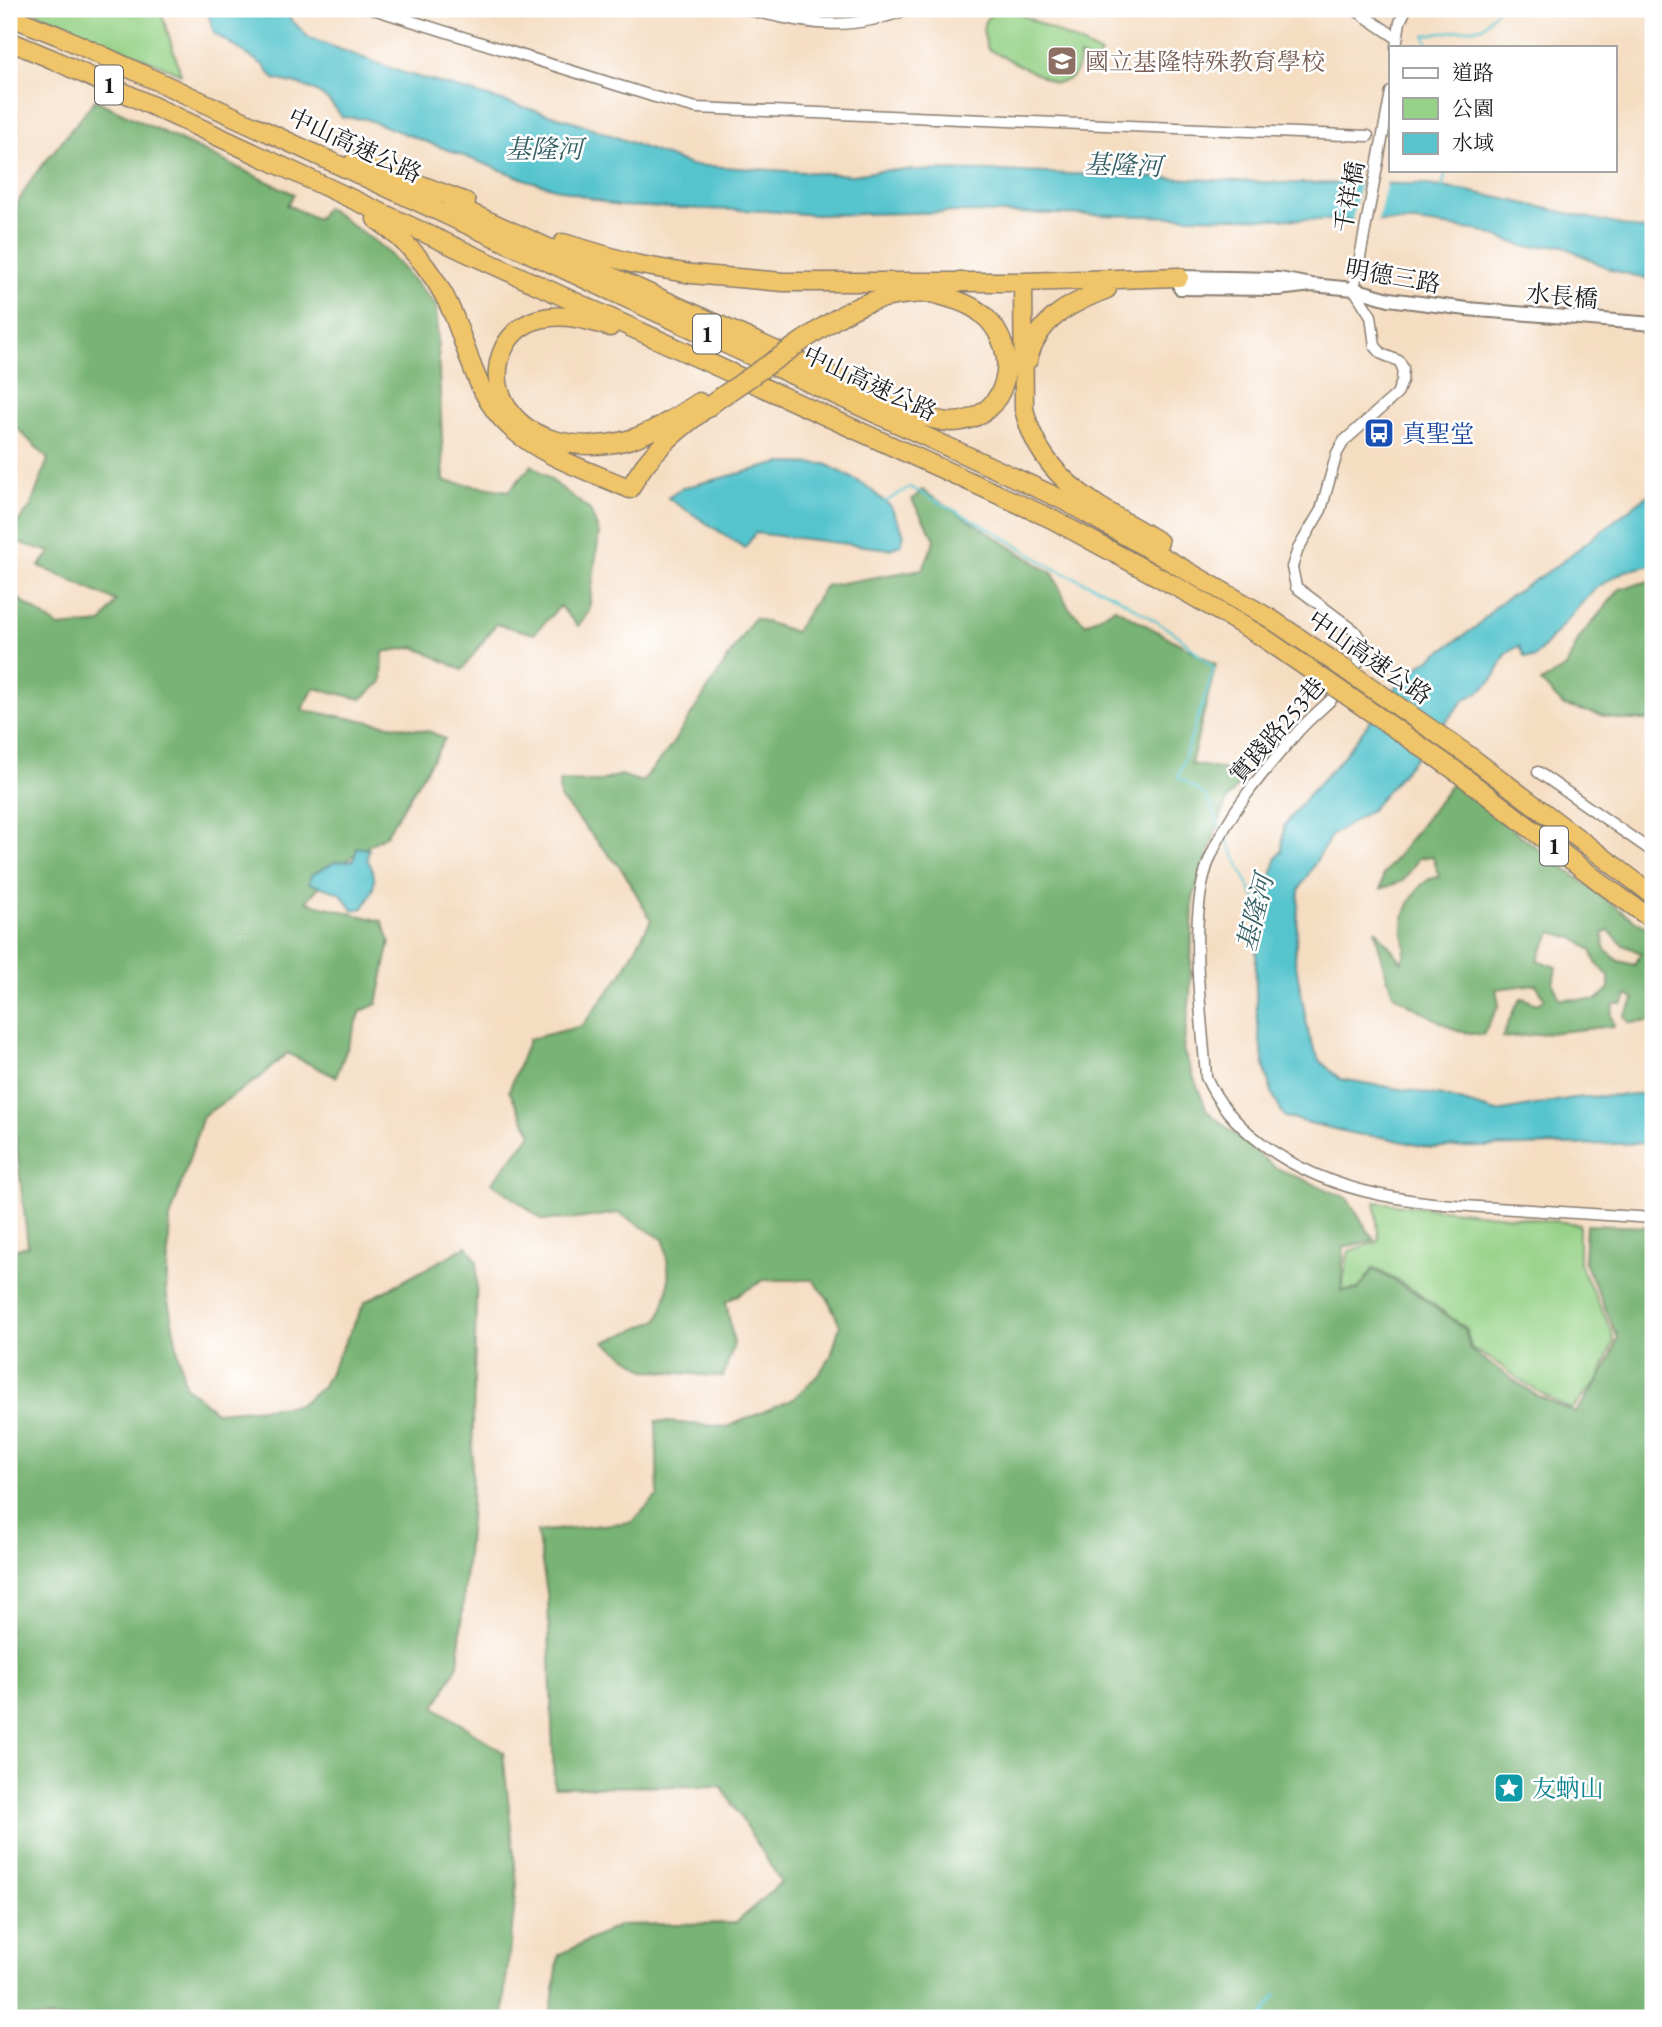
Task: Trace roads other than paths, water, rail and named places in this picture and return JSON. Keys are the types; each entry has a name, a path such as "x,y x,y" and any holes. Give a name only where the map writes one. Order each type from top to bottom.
{"highway":[{"name":"中山高速公路","path":"9,16 64,38 1065,501 1271,619 1468,755 1653,895"},
{"path":"64,38 137,63 919,415 950,422 973,417 987,408 1004,385 1008,358 995,328 982,314 932,287 783,282 702,276 635,264 528,230 465,201 355,160"},
{"name":"中山高速公路","path":"9,41 1052,519 1228,617 1322,678 1456,771 1653,920"},
{"path":"209,131 250,156 351,205 398,234 419,256 435,279 452,311 481,389 495,410 510,427 547,453 630,489 643,466 659,447 718,393"},
{"path":"699,356 666,350 582,318 537,320 520,328 502,349 498,363 498,381 504,402 519,423 543,438 608,444 630,439 718,393 802,337 833,309 866,292 884,287 1107,289 1179,282"},
{"path":"1023,288 1179,282"},
{"path":"1023,288 1024,409 1028,429 1037,447 1063,481 1086,499 1200,567 1271,619"},
{"path":"1024,381 1030,352 1037,336 1048,322 1062,309 1107,289"}],"street":[{"path":"373,9 655,97 717,110 1368,136"},
{"path":"745,9 797,21 833,25 865,23 908,9"},
{"path":"1354,9 1397,42 1400,22 1406,9"},
{"name":"千祥橋","path":"1354,289 1389,102"},
{"name":"明德三路","path":"1179,282 1279,279 1354,289 1390,299 1466,309"},
{"name":"實踐路253巷","path":"1354,289 1371,316 1375,346 1382,354 1399,361 1403,368 1402,381 1397,394 1344,441 1337,453 1321,510 1298,550 1292,567 1296,587 1355,631 1363,643 1361,657 1337,696 1296,733 1224,829 1209,860 1200,896 1197,932 1206,1077 1214,1095 1239,1126 1302,1171 1336,1184 1391,1197 1450,1205 1653,1218"},
{"name":"水長橋","path":"1466,309 1653,324"},
{"path":"1538,772 1653,852"}],"water":[{"name":"基隆河","path":"207,9 281,9 309,38 404,73 576,122 690,165 852,175 887,170 998,171 1287,183 1420,184 1468,191 1653,232 1653,280 1612,270 1561,245 1526,247 1481,231 1416,222 962,212 816,215 618,206 527,180 366,119 342,117 321,95 305,87 274,79 263,65 214,33"},
{"path":"781,463 826,464 865,485 891,507 904,534 901,545 889,549 755,533 745,548 668,498 682,488"},
{"name":"基隆河","path":"1653,491 1653,565 1625,571 1594,589 1534,658 1525,657 1519,646 1508,653 1492,680 1464,700 1372,809 1331,836 1299,890 1295,960 1309,1036 1319,1060 1340,1079 1442,1096 1497,1112 1573,1098 1653,1093 1653,1143 1431,1148 1285,1117 1274,1098 1266,1073 1257,1016 1256,986 1261,908 1277,857 1282,851 1284,826 1338,763 1396,687 1422,664 1476,627 1498,604 1555,567"},
{"path":"357,847 369,849 367,859 373,872 374,884 363,908 353,910 340,893 309,883 311,875 335,862 354,860"}],"waterway":[{"path":"1427,43 1425,35 1483,27 1497,9"},
{"path":"1442,190 1446,172"},
{"path":"885,502 910,487 994,531 1053,568 1116,596 1179,636 1214,669 1178,777 1205,795 1221,828"},
{"path":"1224,834 1254,897 1265,906"},
{"path":"1261,2018 1277,1994"}],"place":[{"name":"國立基隆特殊教育學校","path":"1062,61"},
{"name":"真聖堂","path":"1379,433"},
{"name":"友蚋山","path":"1509,1788"}]}
